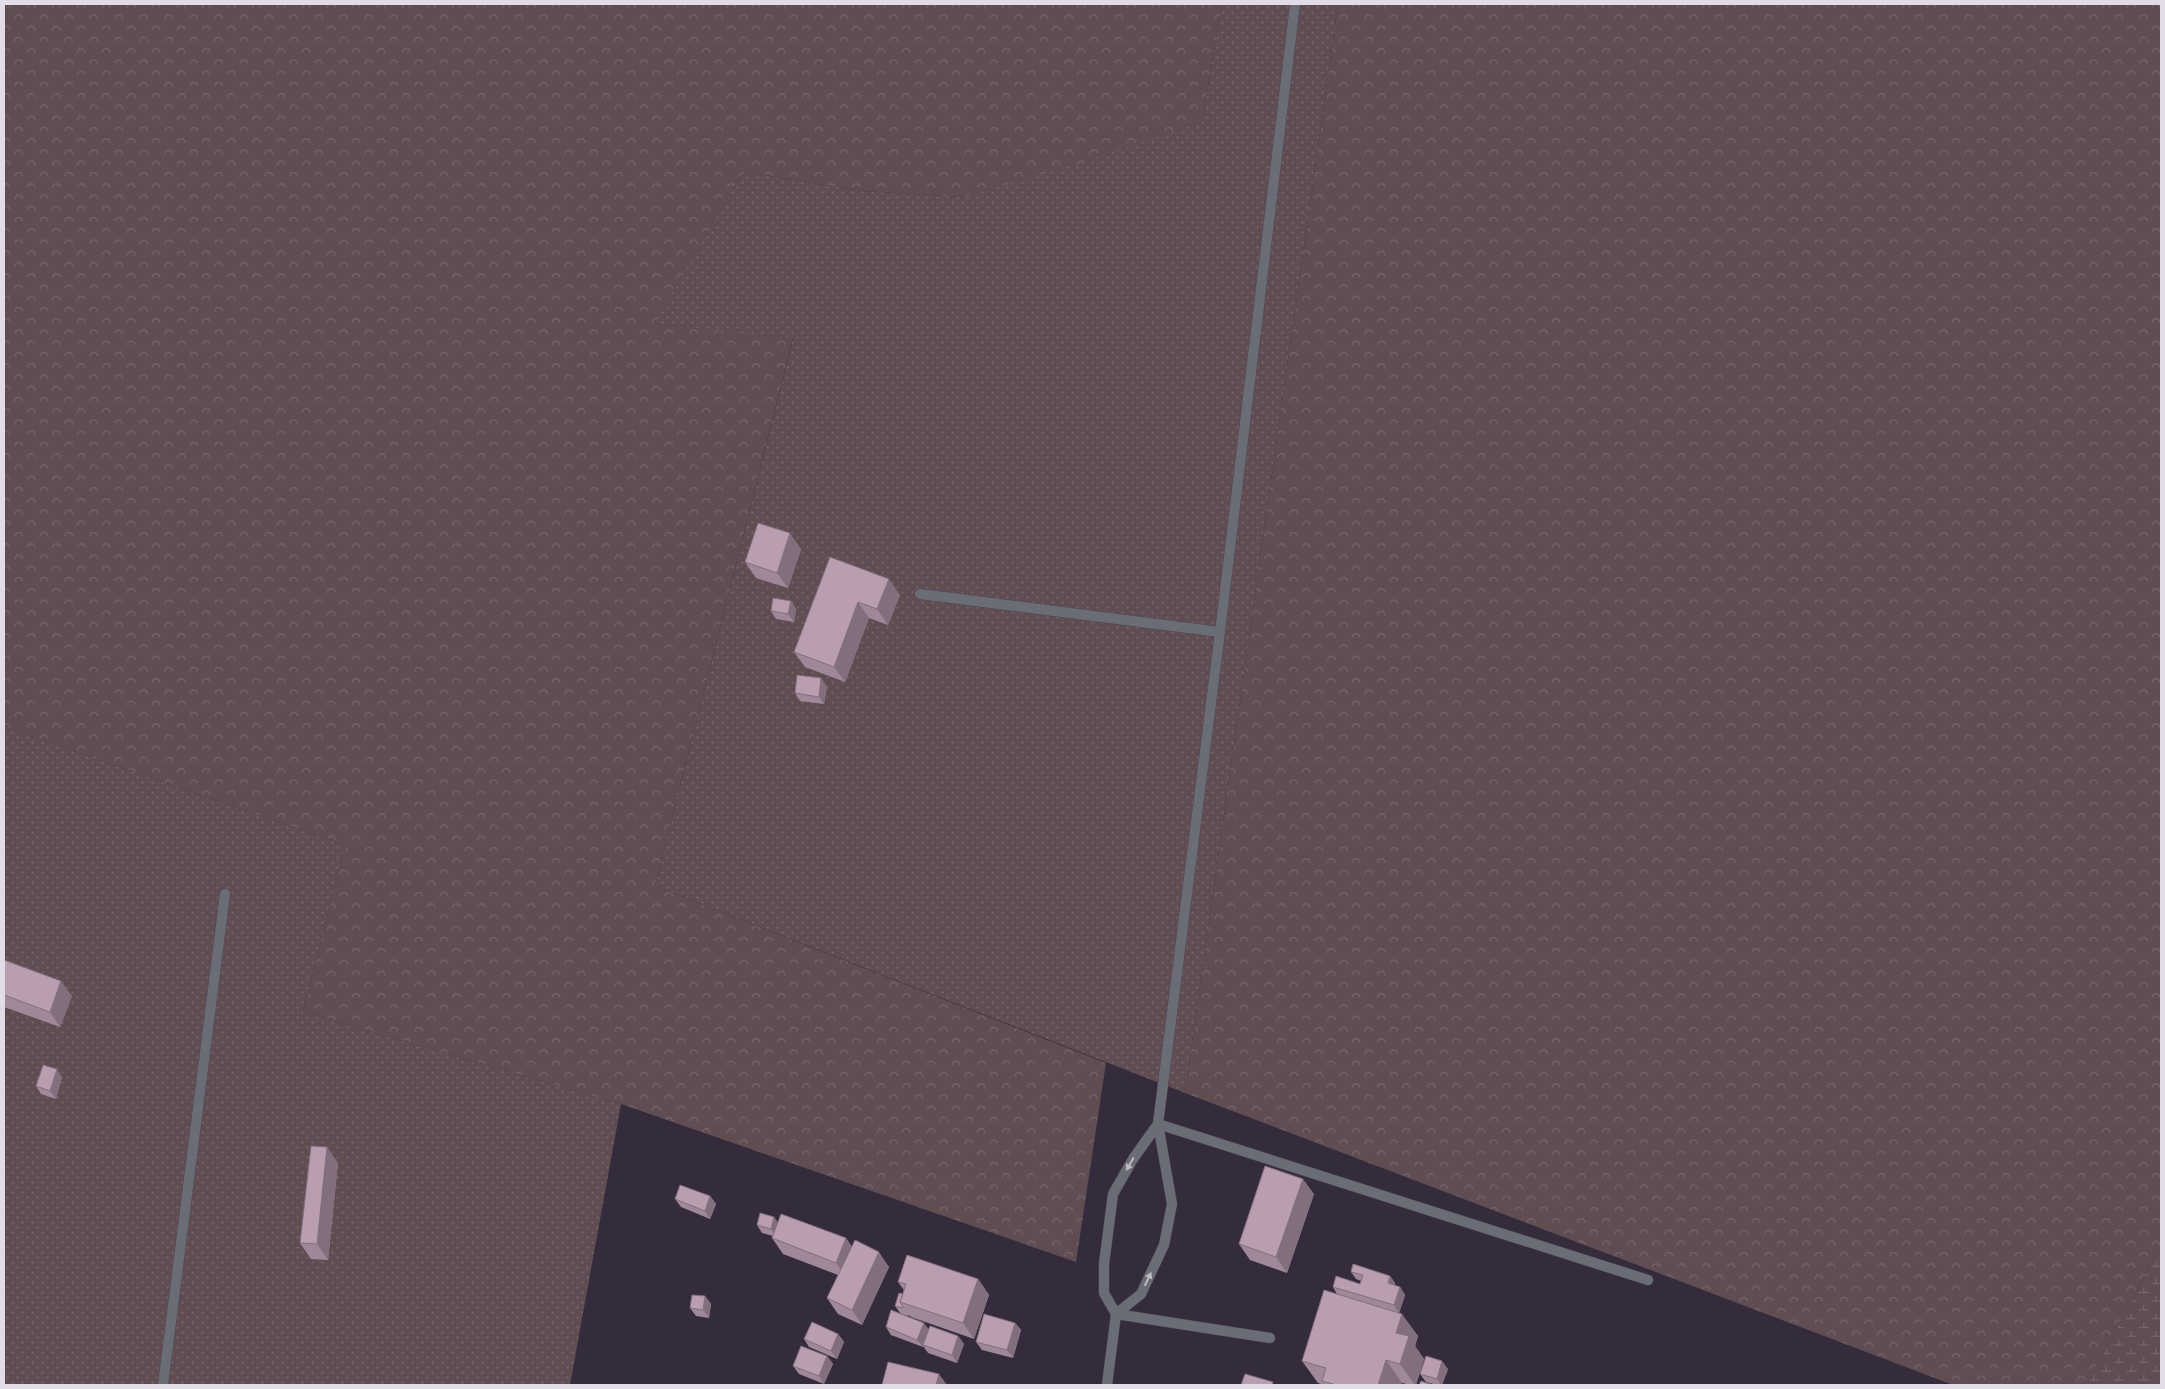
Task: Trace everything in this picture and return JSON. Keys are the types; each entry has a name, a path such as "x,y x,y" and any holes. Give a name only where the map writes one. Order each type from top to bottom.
{"street":[{"path":"1116,1314 1141,1294 1164,1245 1172,1204 1158,1124 1220,632 1295,4"},
{"path":"920,594 1220,632"},
{"path":"163,1385 225,894"},
{"path":"1158,1124 1648,1280"},
{"path":"1107,1385 1116,1314 1104,1293 1104,1264 1114,1194 1133,1159 1158,1124"},
{"path":"1116,1314 1270,1338"}],"green space":[{"path":"4,4 1222,4 1202,122 1078,164 962,197 863,191 743,172 654,324 793,338 655,886 1106,1063 1076,1262 621,1104 303,1012 345,845 4,727"},
{"path":"1222,4 1338,4 1185,1093 655,886 793,339 653,324 743,172 863,191 962,197 1202,122"},
{"path":"1338,4 2161,4 2161,1246 2087,1385 1953,1385 1185,1093"},
{"path":"4,727 345,845 303,1012 621,1104 570,1385 4,1385"},
{"path":"2161,1246 2161,1385 2087,1385"}],"building":[{"path":"758,523 790,533 777,573 745,562"},
{"path":"830,557 889,579 877,609 858,602 834,667 794,652"},
{"path":"773,598 791,601 788,614 771,611"},
{"path":"797,675 821,678 819,697 795,693"},
{"path":"4,960 61,981 50,1012 4,995"},
{"path":"43,1065 57,1069 50,1091 36,1086"},
{"path":"311,1146 327,1147 317,1244 300,1243"},
{"path":"1265,1166 1303,1179 1276,1257 1239,1244"},
{"path":"680,1185 710,1196 705,1211 675,1199"},
{"path":"760,1213 774,1217 771,1229 757,1225"},
{"path":"781,1214 846,1238 836,1263 772,1238"},
{"path":"855,1240 879,1252 852,1310 827,1298"},
{"path":"907,1255 978,1279 963,1323 900,1302 906,1284 898,1282"},
{"path":"1353,1264 1390,1276 1388,1283 1400,1287 1394,1305 1333,1287 1336,1276 1360,1284 1363,1275 1351,1272"},
{"path":"1324,1290 1402,1314 1396,1333 1409,1336 1400,1364 1386,1360 1378,1385 1337,1385 1322,1381 1326,1368 1302,1361"},
{"path":"899,1293 903,1294 900,1302 903,1308 895,1306"},
{"path":"692,1295 705,1296 703,1310 690,1308"},
{"path":"891,1310 924,1323 917,1340 886,1327"},
{"path":"984,1314 1015,1323 1007,1350 976,1342"},
{"path":"812,1322 838,1334 831,1351 804,1339"},
{"path":"930,1326 958,1336 952,1355 923,1345"},
{"path":"801,1346 827,1356 819,1376 793,1366"},
{"path":"1426,1356 1442,1361 1437,1379 1420,1374"},
{"path":"888,1362 939,1374 936,1385 882,1385"},
{"path":"1245,1374 1273,1382 1272,1385 1241,1385"},
{"path":"1421,1381 1433,1385 1419,1385"}]}
